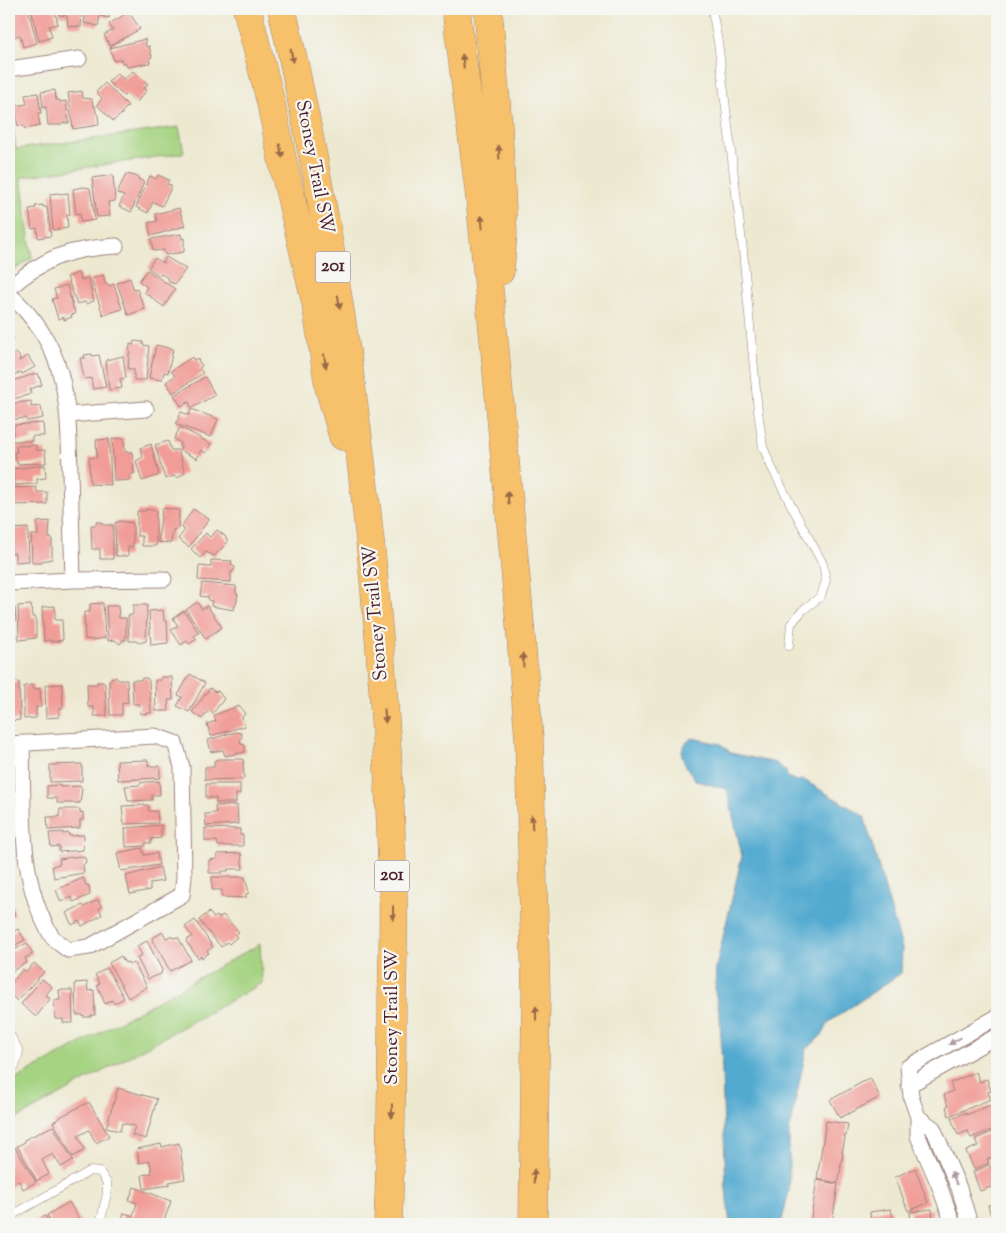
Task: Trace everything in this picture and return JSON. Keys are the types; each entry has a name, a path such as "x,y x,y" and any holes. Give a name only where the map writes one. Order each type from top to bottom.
{"highway":[{"path":"240,9 272,103"},
{"path":"247,9 272,103 284,168 316,303 330,387 368,528"},
{"name":"Stoney Trail SW","path":"282,9 319,188 345,341 368,528 386,726 393,895 392,1126 388,1224"},
{"path":"456,9 494,340 520,612 529,739 536,993 533,1224"},
{"path":"488,9 498,126 503,233 494,340"}],"street":[{"path":"9,70 79,59"},
{"path":"9,288 40,264 66,253 90,248 116,246"},
{"path":"9,294 36,324 52,350 63,382 68,415 73,580"},
{"path":"68,415 146,409"},
{"path":"9,583 164,579"},
{"path":"155,736 175,744 182,767 184,877 182,895 89,947 68,950 52,936 37,903 28,871 16,744 155,736"},
{"path":"953,1224 918,1136 918,1117 911,1097 908,1067 997,1017"},
{"path":"909,1085 997,1036"},
{"path":"918,1117 933,1128 959,1188 970,1224"}],"lane":[{"path":"712,9 722,70 763,447 791,505 824,564 826,580 821,596 802,610 791,624 789,646"},
{"path":"9,1033 18,1051 15,1067 9,1071"},
{"path":"9,1216 90,1171 100,1172 107,1183 107,1193 100,1224"}],"green space":[{"path":"9,98 16,149 179,127 184,153 21,177 32,258 9,274"},
{"path":"260,944 262,983 9,1123 9,1083"}],"water":[{"path":"692,738 721,744 731,753 775,763 786,771 787,777 797,781 804,780 864,816 902,948 901,973 829,1022 823,1034 806,1050 789,1133 789,1191 781,1224 730,1224 726,1189 720,1015 715,992 716,967 742,856 727,789 696,781 685,764 682,754 683,748"}],"building":[{"path":"16,9 28,9 37,43 23,47 20,35 11,38 9,12"},
{"path":"31,9 54,9 58,24 49,26 52,37 39,41"},
{"path":"59,9 82,9 81,27 68,26 67,16 59,15"},
{"path":"87,9 111,9 109,18 100,16 98,26 84,23"},
{"path":"129,12 140,29 110,46 104,35 113,30 109,24"},
{"path":"145,39 146,47 149,46 152,57 149,58 150,63 127,67 125,62 122,63 121,59 114,61 110,48"},
{"path":"133,71 148,84 144,88 147,90 136,103 126,94 124,96 108,82 117,73 124,79"},
{"path":"105,83 128,106 113,121 97,105 102,98 96,92"},
{"path":"55,90 56,100 60,100 60,102 66,101 69,123 48,125 46,107 43,108 41,92"},
{"path":"82,91 83,98 92,99 93,106 95,106 98,115 99,125 73,129 68,93"},
{"path":"38,93 41,113 38,113 40,126 25,129 23,125 18,126 15,106 27,104 25,95"},
{"path":"126,174 139,177 138,179 144,182 131,212 119,206 124,196 117,193"},
{"path":"113,175 115,201 108,202 110,216 97,217 92,178"},
{"path":"158,175 169,180 167,184 171,185 171,188 162,206 153,202 148,213 136,207 150,176 156,179"},
{"path":"90,188 95,220 81,222 80,213 76,214 73,189"},
{"path":"68,193 70,215 67,215 68,228 53,230 50,194"},
{"path":"43,205 43,207 47,207 51,236 38,238 37,228 32,229 29,209"},
{"path":"179,208 185,226 151,236 148,223 157,221 155,214"},
{"path":"181,234 182,239 184,238 184,252 165,255 164,250 153,251 151,239"},
{"path":"166,257 186,269 175,284 169,282 168,278 161,274 160,276 148,268 155,258 163,263"},
{"path":"147,270 175,289 164,307 144,292 147,287 139,281"},
{"path":"78,273 81,280 88,278 94,301 86,304 85,302 77,304 67,277"},
{"path":"103,275 106,285 114,284 122,309 103,315 91,279"},
{"path":"130,278 134,290 137,289 145,309 128,315 117,283"},
{"path":"67,285 75,314 64,320 64,317 58,319 52,299 57,298 54,289"},
{"path":"9,332 14,338 9,342"},
{"path":"134,341 143,342 143,345 149,346 146,380 134,380 134,369 128,369 130,344 133,345"},
{"path":"156,345 173,349 168,373 164,372 162,380 149,378"},
{"path":"16,353 20,357 19,361 28,356 35,367 22,374 21,372 9,377 9,357"},
{"path":"92,354 92,356 99,355 106,387 93,389 91,378 84,378 80,358 85,358 84,355"},
{"path":"123,356 126,378 120,379 122,388 109,390 106,360"},
{"path":"192,357 194,360 197,358 202,366 199,368 203,373 173,393 166,382 175,376 171,371"},
{"path":"38,373 42,385 30,389 31,393 28,395 9,400 9,382"},
{"path":"205,377 215,395 194,407 191,407 189,402 181,406 174,395"},
{"path":"31,401 31,407 41,406 43,418 27,421 26,418 10,420 9,404"},
{"path":"191,409 218,419 211,437 176,424 181,412 189,415"},
{"path":"43,423 44,436 32,436 32,441 12,441 14,425"},
{"path":"180,427 211,444 206,453 201,450 197,459 180,450 181,447 179,446 181,443 174,439"},
{"path":"124,438 125,452 132,452 134,474 130,474 130,480 114,481 112,439"},
{"path":"109,439 111,485 90,484 89,458 97,457 96,440"},
{"path":"168,441 171,450 178,450 185,473 177,478 174,476 165,479 155,445"},
{"path":"151,444 159,475 142,481 136,461 143,457 140,448"},
{"path":"36,445 36,450 45,450 46,463 17,464 14,452 17,452 16,446"},
{"path":"45,465 46,478 37,479 37,484 14,485 13,469"},
{"path":"36,487 37,492 47,492 47,504 13,505 13,488"},
{"path":"162,508 179,510 178,528 173,530 171,543 158,542"},
{"path":"146,509 156,511 156,546 142,546 142,536 137,536 137,511 146,511"},
{"path":"193,509 209,519 189,547 178,539 185,530 181,527"},
{"path":"50,521 49,538 52,538 52,559 42,561 42,563 32,563 31,535 38,535 37,522"},
{"path":"120,521 133,523 133,547 128,547 128,556 116,556 115,523"},
{"path":"97,522 101,522 103,525 113,525 113,559 100,559 100,549 92,549 91,525 95,525"},
{"path":"28,528 29,561 15,562 15,553 11,553 10,529"},
{"path":"217,530 225,536 228,542 214,556 206,552 200,558 191,549 206,533 210,537"},
{"path":"211,560 232,561 231,565 235,567 234,571 231,572 231,582 198,580 199,566 211,567"},
{"path":"202,583 236,586 236,594 238,594 234,610 211,606 212,601 208,600 208,597 200,596"},
{"path":"197,602 202,609 207,606 222,627 206,639 186,610"},
{"path":"103,603 105,638 85,639 84,612 90,612 90,604"},
{"path":"31,605 32,617 36,617 36,638 19,640 18,606"},
{"path":"133,605 147,605 146,641 139,643 129,641 128,615 133,615"},
{"path":"55,606 55,620 62,620 63,640 44,641 42,607"},
{"path":"106,606 118,606 119,618 126,618 126,640 123,640 120,644 115,640 108,641"},
{"path":"9,608 15,608 16,621 14,621 15,627 12,627 13,641 9,641"},
{"path":"163,610 164,621 167,621 168,643 151,645 149,611"},
{"path":"184,611 199,633 194,636 197,639 189,644 187,641 181,645 171,630 178,626 173,618"},
{"path":"190,674 205,683 189,712 177,706 182,697 178,695"},
{"path":"112,677 116,677 118,680 127,680 128,702 122,703 122,715 110,715 109,681"},
{"path":"161,677 172,677 173,700 168,700 169,711 156,711 155,680 161,680"},
{"path":"142,678 147,678 149,681 151,713 140,714 139,704 133,704 132,680 141,680"},
{"path":"9,681 10,683 19,682 20,720 9,721"},
{"path":"97,682 105,684 107,716 94,716 94,707 88,707 87,684 97,684"},
{"path":"62,684 63,708 59,708 59,717 46,718 45,685"},
{"path":"33,685 33,689 40,689 41,707 36,707 36,718 24,719 24,686"},
{"path":"210,688 215,692 218,691 224,699 213,713 209,710 202,719 192,712"},
{"path":"239,706 245,714 242,717 245,726 211,736 207,724 216,721 214,715"},
{"path":"235,732 241,733 241,744 245,745 245,752 225,756 223,750 211,752 208,740"},
{"path":"218,759 243,759 244,779 205,780 205,767 214,767 214,761"},
{"path":"148,760 148,766 160,766 160,778 118,780 117,761"},
{"path":"82,764 82,781 50,782 50,765"},
{"path":"159,781 160,795 152,795 152,800 128,801 125,786"},
{"path":"206,784 240,784 240,794 236,794 236,803 216,803 216,798 206,798"},
{"path":"60,785 60,787 80,786 82,789 80,803 57,803 57,798 47,798 47,786"},
{"path":"148,805 149,811 157,811 158,823 124,824 122,806"},
{"path":"237,805 238,824 206,826 205,814 216,813 216,806"},
{"path":"60,809 80,809 80,813 83,812 83,820 80,820 80,828 48,830 47,817 59,817"},
{"path":"161,825 161,838 151,839 151,843 145,843 145,846 126,847 125,828"},
{"path":"205,828 240,829 240,835 243,835 243,846 218,846 217,841 205,841"},
{"path":"63,832 63,834 69,833 69,836 84,835 83,850 59,852 59,846 51,847 49,833"},
{"path":"142,848 144,855 157,853 159,865 121,871 117,853"},
{"path":"241,853 243,869 228,869 228,871 222,871 222,873 209,873 209,860 217,859 217,854"},
{"path":"81,856 85,858 86,862 83,865 84,873 54,878 52,866 60,864 59,859"},
{"path":"160,867 163,881 150,883 150,890 130,894 126,876"},
{"path":"212,877 245,877 249,893 246,894 246,898 222,897 222,890 212,890"},
{"path":"83,878 86,885 89,886 90,895 73,902 71,897 61,902 56,890"},
{"path":"98,900 102,907 99,908 102,915 82,926 79,921 72,925 66,913"},
{"path":"11,903 15,915 9,917 9,904"},
{"path":"209,912 214,918 217,916 219,918 223,915 239,932 235,935 237,937 229,944 227,942 221,947 199,920"},
{"path":"195,920 213,947 202,958 201,956 198,958 186,941 192,936 185,927"},
{"path":"9,928 11,933 18,929 25,940 9,948"},
{"path":"163,932 166,938 171,936 172,938 178,937 191,960 170,971 152,938"},
{"path":"147,941 162,970 161,974 148,979 137,958 142,955 137,946"},
{"path":"27,943 33,954 25,958 27,962 9,973 9,953"},
{"path":"121,956 125,963 134,963 147,987 128,998 109,963"},
{"path":"34,963 44,972 17,1001 10,994 9,986 23,969 26,972"},
{"path":"107,968 124,998 114,1004 112,1000 105,1004 97,985 100,983 95,975"},
{"path":"42,979 52,987 46,995 50,999 36,1017 21,1004"},
{"path":"87,982 88,991 94,990 95,1015 83,1017 83,1015 76,1015 75,983"},
{"path":"59,990 72,990 73,1023 63,1023 63,1019 55,1019 54,1000 60,1000"},
{"path":"976,1072 980,1082 987,1079 991,1091 988,1092 991,1099 949,1116 944,1095 953,1091 950,1083"},
{"path":"870,1078 880,1097 840,1118 830,1100"},
{"path":"118,1088 157,1099 146,1139 132,1135 135,1126 122,1123 120,1131 106,1128"},
{"path":"89,1102 109,1136 96,1143 89,1130 78,1136 85,1150 73,1157 53,1122"},
{"path":"991,1105 997,1121 997,1128 971,1138 968,1131 958,1135 951,1118 966,1112 966,1115"},
{"path":"826,1121 848,1124 846,1136 844,1136 841,1167 837,1183 817,1179"},
{"path":"53,1126 73,1160 61,1167 53,1154 42,1160 49,1174 37,1181 17,1146 25,1142 24,1140"},
{"path":"997,1130 997,1156 987,1159 989,1163 974,1169 966,1151 978,1146 975,1139"},
{"path":"179,1143 185,1179 169,1182 169,1185 144,1189 142,1175 152,1173 150,1161 139,1163 137,1149 161,1144 162,1147"},
{"path":"14,1146 36,1182 23,1189 19,1181 9,1187 9,1149"},
{"path":"989,1165 991,1168 997,1166 997,1191 993,1193 991,1187 980,1191 973,1172"},
{"path":"915,1168 928,1203 908,1211 895,1177"},
{"path":"817,1180 838,1184 832,1224 810,1224"},
{"path":"134,1187 171,1201 163,1224 120,1224 124,1213 133,1216 137,1203 129,1200"},
{"path":"997,1195 997,1223 993,1224 988,1205 994,1204 992,1196"},
{"path":"69,1202 82,1224 52,1224 47,1215"},
{"path":"891,1209 894,1224 871,1224 870,1212"},
{"path":"932,1209 933,1224 911,1224 910,1212"},
{"path":"45,1216 50,1224 31,1224 35,1222"}]}
